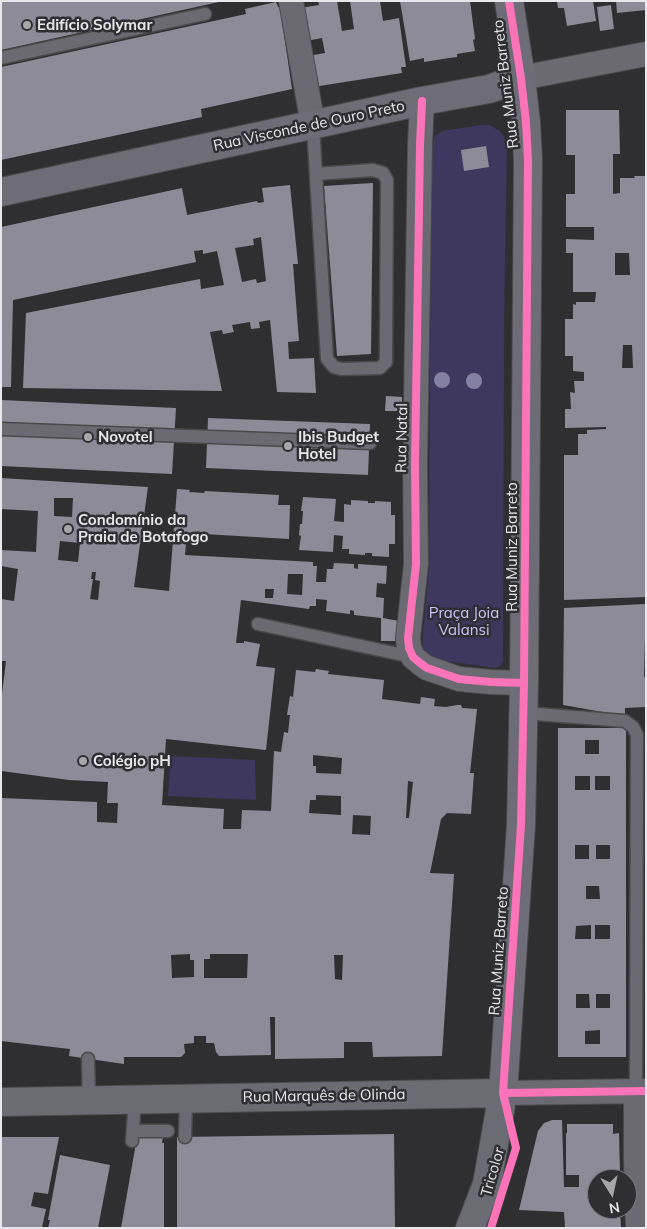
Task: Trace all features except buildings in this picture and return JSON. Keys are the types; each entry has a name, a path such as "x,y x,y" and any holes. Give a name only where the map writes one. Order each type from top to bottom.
{"main road":[{"name":"Rua Muniz Barreto","path":"470,1228 487,1184 503,1093 521,825 524,713 528,160 521,78 509,1"},
{"name":"Rua Visconde de Ouro Preto","path":"1,192 422,101 489,89 521,78"},
{"name":"Rua Marquês de Olinda","path":"1,1102 503,1093"}],"street":[{"path":"291,1 313,125"},
{"name":"Rua Visconde de Ouro Preto","path":"521,78 646,54"},
{"name":"Rua Natal","path":"413,657 409,648 408,638 416,564 415,464 422,101"},
{"path":"413,657 427,668 459,679 524,683"},
{"path":"638,1228 636,1159 641,1091"},
{"name":"Rua Marquês de Olinda","path":"503,1093 641,1091"}],"lane":[{"path":"1,58 205,14"},
{"path":"313,125 327,359 334,367 341,369 380,368 386,362 387,180 383,173 373,170 316,174"},
{"path":"1,429 370,443"},
{"path":"258,624 413,657"},
{"path":"524,713 625,721 633,727 636,735 641,1091"},
{"path":"88,1059 89,1100"},
{"path":"185,1137 186,1099"},
{"path":"135,1100 132,1136 168,1131"}],"green space":[{"name":"Praça Joia Valansi","path":"489,125 500,131 507,144 504,326 503,662 495,668 439,660 431,657 422,647 429,566 431,145 435,136 442,131"},
{"path":"171,756 255,760 256,800 168,796"}],"cycle path":[{"name":"Tricolor","path":"491,1228 516,1148 503,1093 521,825 524,683 528,160 521,78 509,1"},
{"path":"422,101 415,464 416,564 408,638 409,648 413,657 427,668 459,679 524,683"},
{"path":"503,1093 646,1091"}],"place":[{"name":"Edifício Solymar","path":"27,25"},
{"name":"Novotel","path":"88,437"},
{"name":"Ibis Budget Hotel","path":"288,446"},
{"name":"Condomínio da Praia de Botafogo","path":"68,529"},
{"name":"Colégio pH","path":"83,761"}]}
